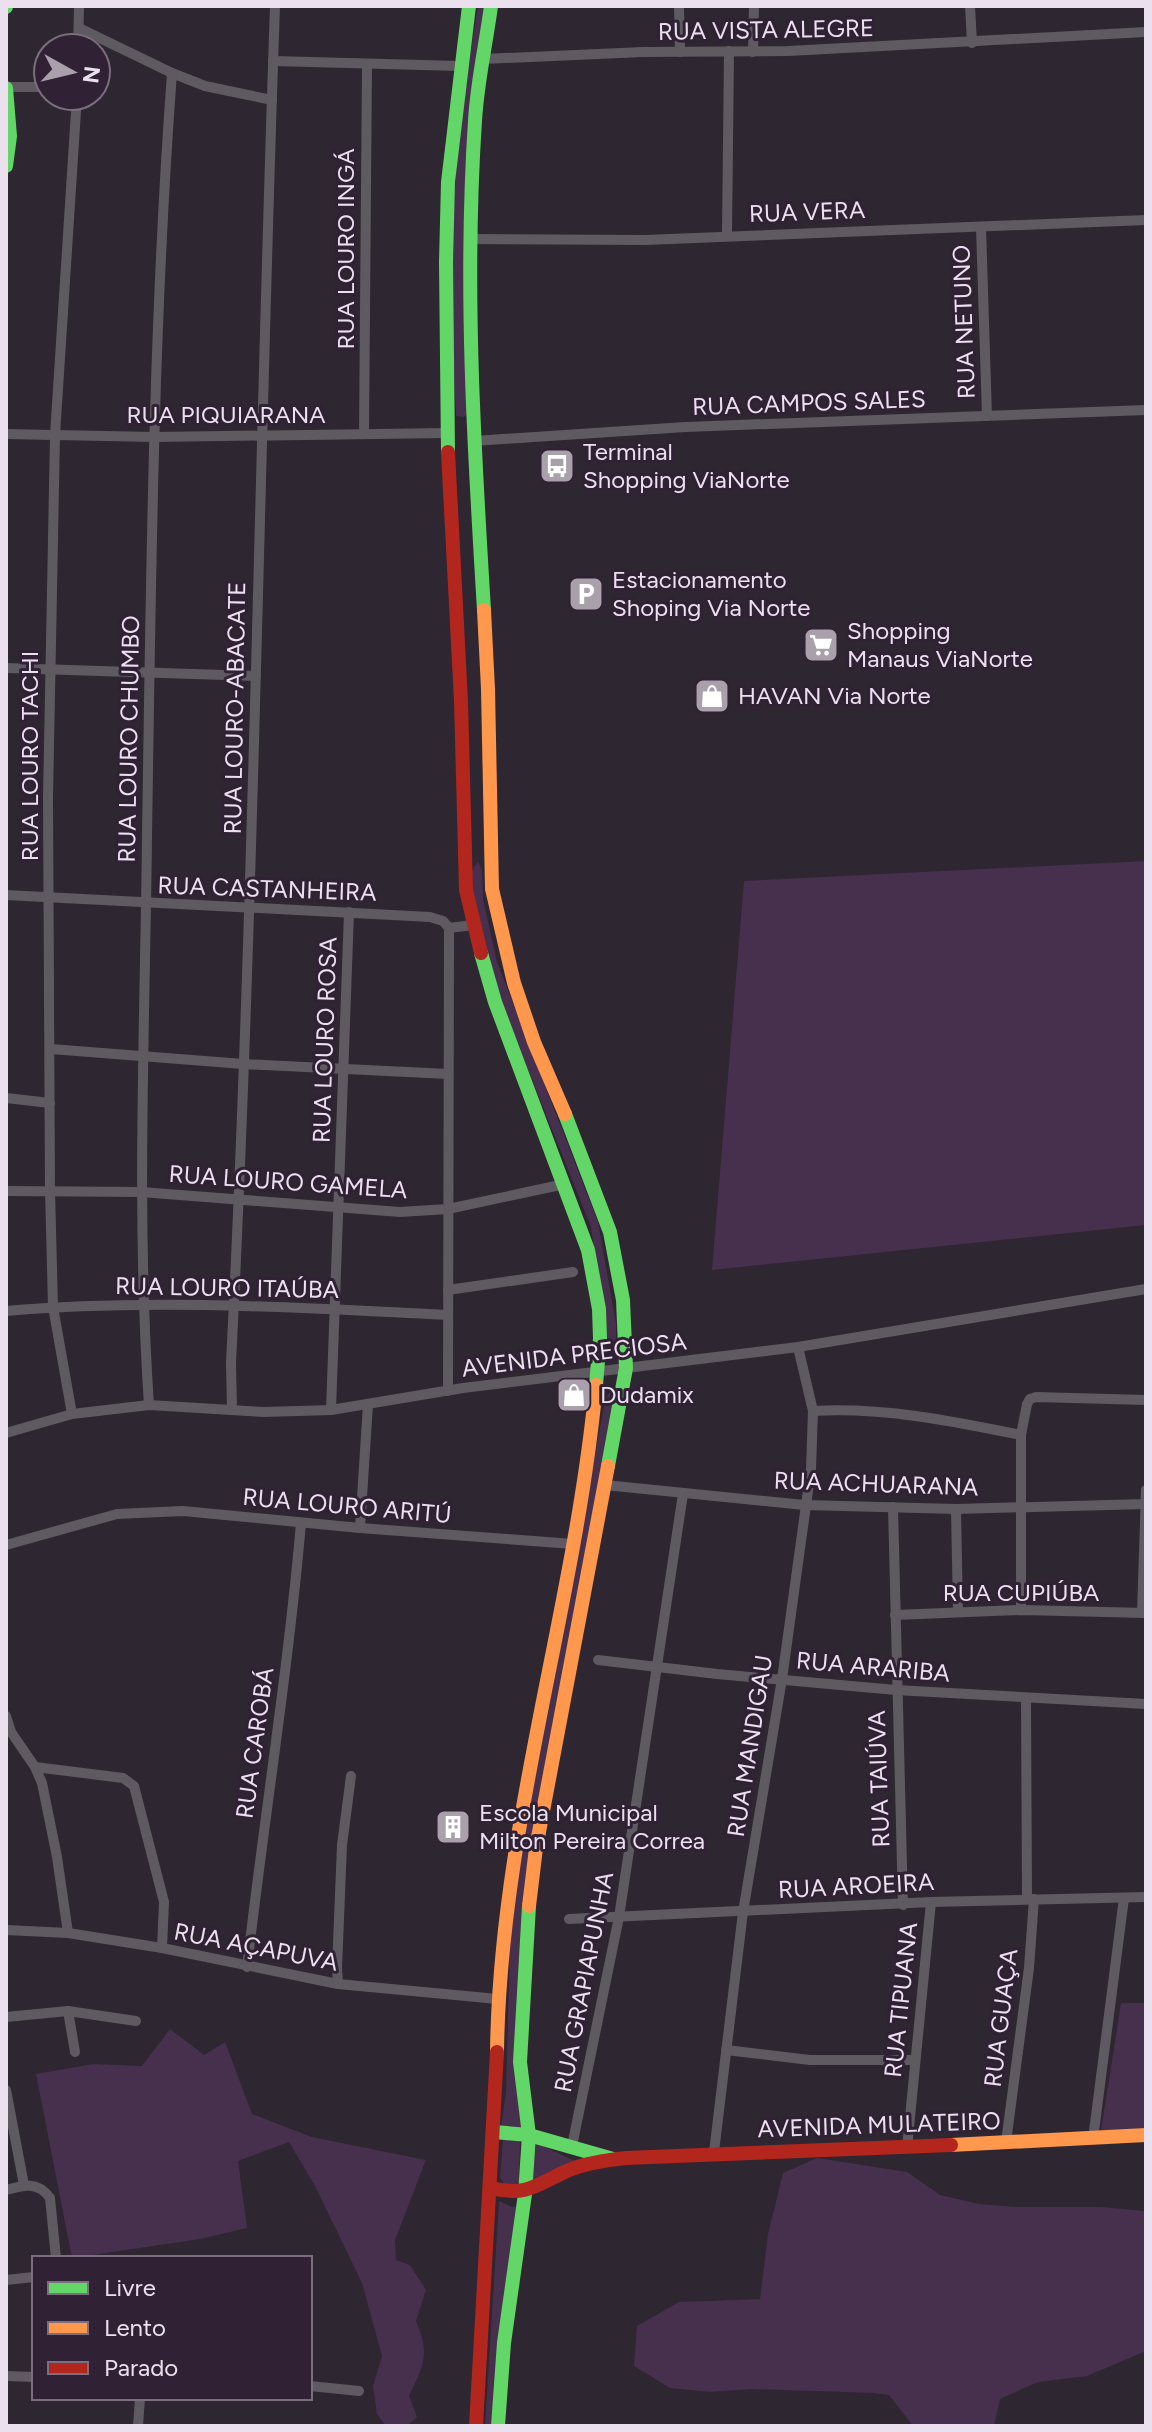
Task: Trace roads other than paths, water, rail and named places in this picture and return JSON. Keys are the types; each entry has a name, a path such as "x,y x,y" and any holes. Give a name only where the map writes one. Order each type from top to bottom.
{"main road":[{"path":"469,6 459,66 448,182 447,433 462,713 465,877 473,925 495,1002 565,1184 593,1271 599,1309 598,1372 591,1436 513,1857 502,1941 498,2062 476,2426"},
{"path":"491,6 471,168 469,239 474,441 488,689 489,834 495,906 514,983 534,1042 610,1232 623,1300 626,1368 550,1765 529,1906 520,2034 520,2062 529,2135 498,2426"},
{"path":"6,87 10,136 6,166"},
{"name":"AVENIDA MULATEIRO","path":"494,2132 529,2135 613,2159"},
{"name":"AVENIDA MULATEIRO","path":"525,2194 579,2167 613,2159 714,2152 907,2148 1146,2135"},
{"path":"491,2188 525,2194"}],"street":[{"path":"79,6 79,32"},
{"name":"RUA LOURO-ABACATE","path":"232,1410 251,908 275,6"},
{"path":"679,6 680,52"},
{"path":"753,52 754,6"},
{"path":"970,6 972,43"},
{"path":"79,28 172,73 220,90 272,100"},
{"name":"RUA VISTA ALEGRE","path":"483,59 753,52 1146,32"},
{"path":"727,235 729,51"},
{"path":"273,61 459,66"},
{"name":"RUA LOURO INGÁ","path":"364,434 367,64"},
{"name":"RUA LOURO CHUMBO","path":"149,1405 142,1306 141,1054 155,437 163,190 172,73"},
{"path":"6,87 32,87"},
{"name":"RUA LOURO TACHI","path":"72,1414 53,1307 48,798 55,435 76,112"},
{"name":"RUA VERA","path":"469,239 579,241 1146,220"},
{"name":"RUA NETUNO","path":"981,227 987,416"},
{"name":"RUA CAMPOS SALES","path":"474,441 685,427 1146,410"},
{"name":"RUA PIQUIARANA","path":"6,434 155,437 447,433"},
{"path":"6,668 256,676"},
{"name":"RUA CASTANHEIRA","path":"6,895 430,917 443,921 449,928"},
{"name":"RUA LOURO ROSA","path":"331,1410 349,912"},
{"path":"448,1391 449,928 473,925"},
{"path":"51,1049 243,1064 448,1074"},
{"path":"6,1098 50,1103"},
{"name":"RUA LOURO GAMELA","path":"6,1191 141,1192 400,1212 448,1209 565,1184"},
{"path":"448,1290 573,1272"},
{"name":"AVENIDA PRECIOSA","path":"6,1433 72,1414 149,1405 232,1410 331,1410 448,1391 798,1347 1146,1289"},
{"name":"RUA LOURO ITAÚBA","path":"6,1311 53,1307 234,1306 448,1315"},
{"name":"RUA MANDIGAU","path":"714,2152 743,1912 782,1679 812,1447 813,1411 798,1347"},
{"path":"1021,1610 1021,1435 1027,1404 1036,1397 1146,1400"},
{"path":"360,1528 368,1404"},
{"path":"813,1411 861,1410 908,1415 1021,1435"},
{"name":"RUA ACHUARANA","path":"605,1485 805,1505 956,1509 1146,1504"},
{"path":"1144,1613 1146,1490"},
{"name":"RUA GRAPIAPUNHA","path":"572,2146 619,1917 683,1494"},
{"name":"RUA TAIÚVA","path":"893,1507 903,1905"},
{"path":"956,1509 958,1612"},
{"name":"RUA LOURO ARITÚ","path":"6,1545 117,1514 183,1511 573,1544"},
{"name":"RUA CAROBÁ","path":"247,1967 258,1868 275,1761 301,1523"},
{"name":"RUA CUPIÚBA","path":"895,1615 1021,1610 1144,1613"},
{"name":"RUA ARARIBA","path":"598,1660 896,1690 1146,1704"},
{"name":"RUA GUAÇA","path":"1006,2142 1029,1968 1026,1699"},
{"path":"6,1716 8,1731 35,1767 42,1783 68,1933"},
{"path":"35,1767 123,1778 134,1786 164,1902 162,1948"},
{"path":"338,1984 342,1845 351,1776"},
{"name":"RUA AROEIRA","path":"569,1919 931,1902 1146,1897"},
{"path":"1093,2139 1124,1898"},
{"name":"RUA TIPUANA","path":"907,2148 931,1902"},
{"name":"RUA AÇAPUVA","path":"6,1930 68,1933 162,1948 338,1984 498,1999"},
{"path":"6,2017 68,2011 136,2021"},
{"path":"68,2011 75,2052"},
{"path":"726,2050 810,2060 915,2060"},
{"path":"6,2090 24,2185"},
{"path":"6,2190 24,2185 44,2190 50,2198 56,2256"},
{"path":"6,2280 32,2277"},
{"path":"6,2376 32,2377"},
{"path":"312,2386 359,2391"},
{"path":"138,2426 140,2400"}],"place":[{"name":"Terminal Shopping ViaNorte","path":"557,466"},
{"name":"Estacionamento Shoping Via Norte","path":"586,594"},
{"name":"Shopping Manaus ViaNorte","path":"821,645"},
{"name":"HAVAN Via Norte","path":"712,696"},
{"name":"Dudamix","path":"574,1395"},
{"name":"Escola Municipal Milton Pereira Correa","path":"453,1827"}]}
